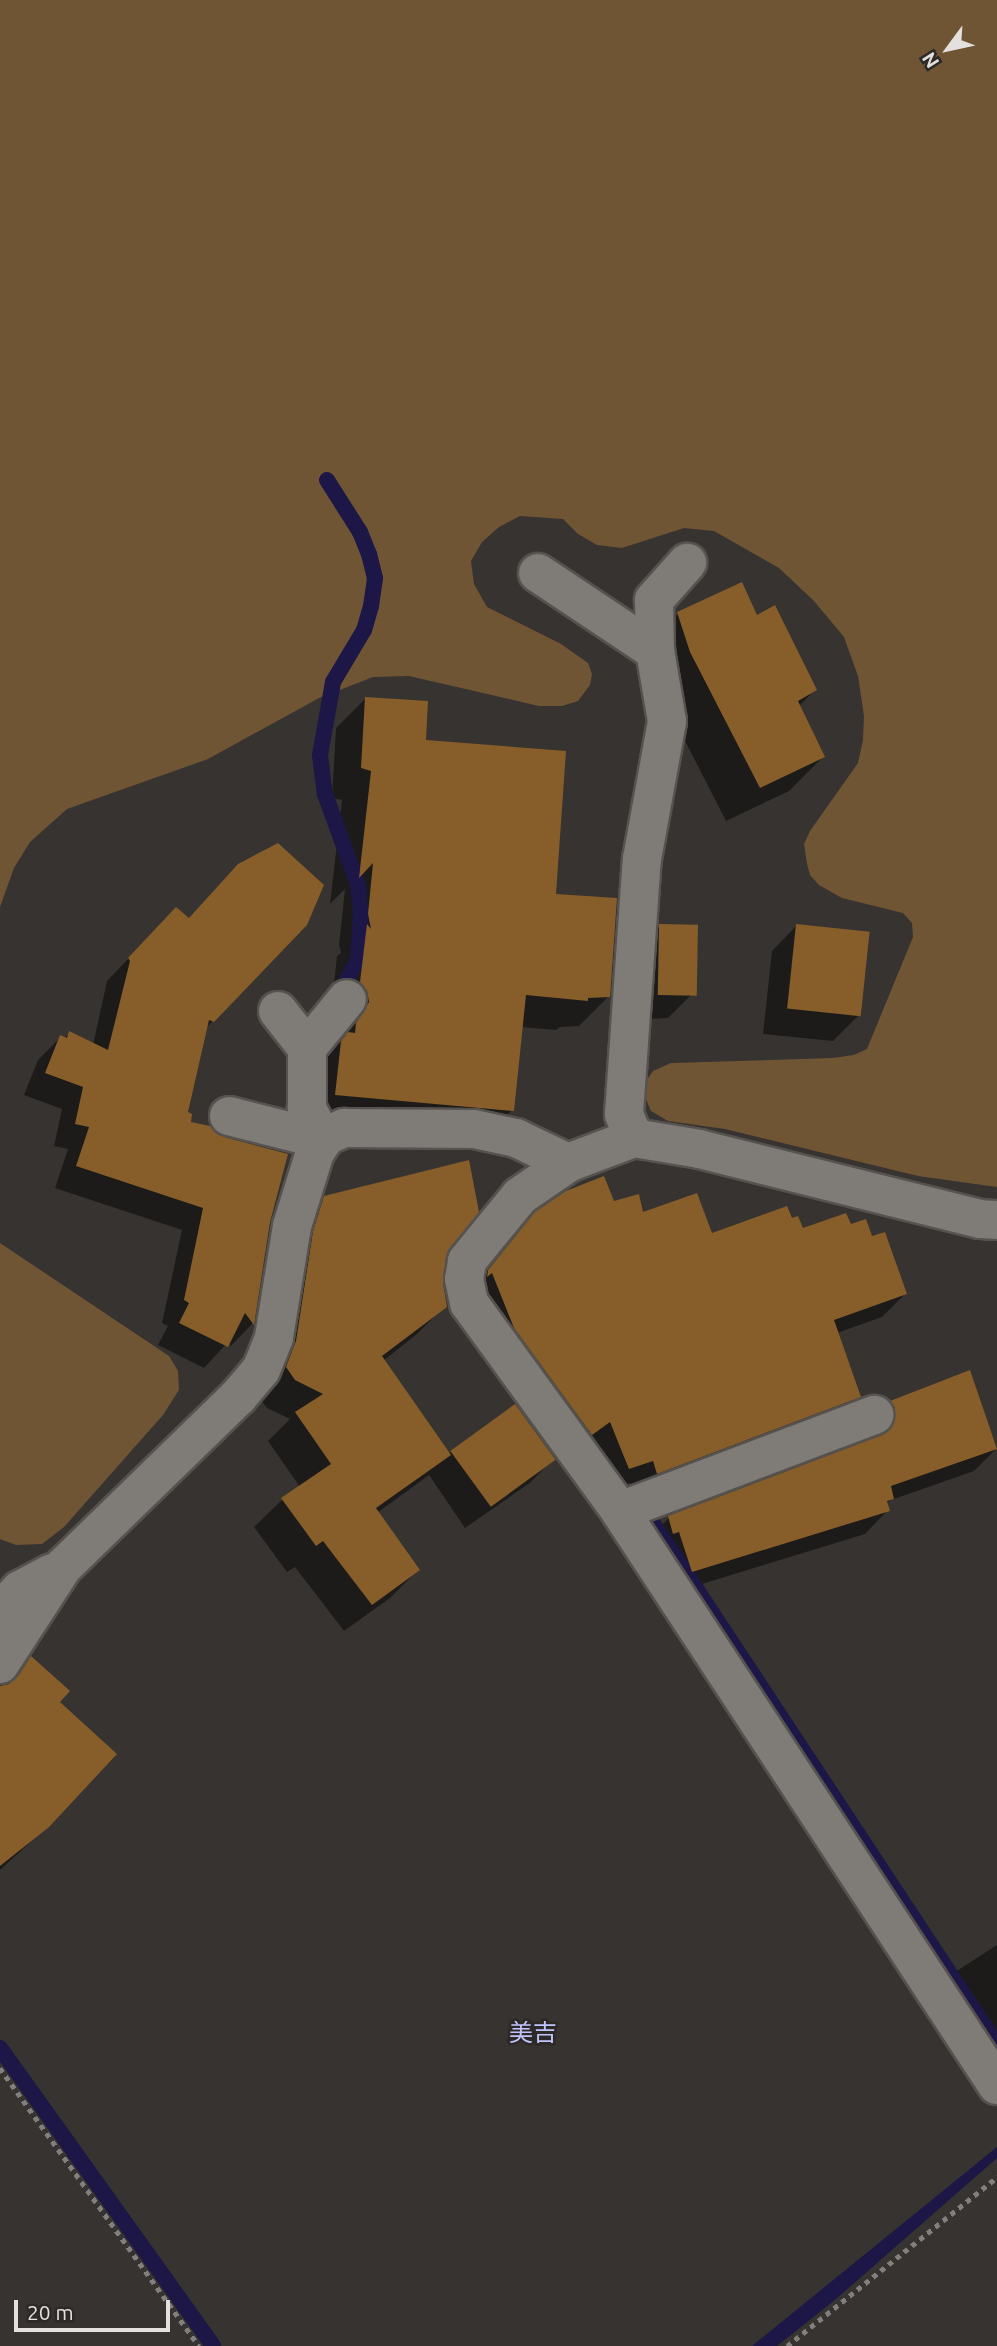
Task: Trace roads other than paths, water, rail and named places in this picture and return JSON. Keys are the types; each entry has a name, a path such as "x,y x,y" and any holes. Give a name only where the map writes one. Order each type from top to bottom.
{"street":[{"path":"634,1138 624,1114 640,886 667,721 655,651 654,600 687,564"},
{"path":"538,573 655,651"},
{"path":"307,1048 347,999"},
{"path":"278,1012 307,1048 307,1108 323,1140"},
{"path":"229,1116 323,1140"},
{"path":"0,1664 63,1567 239,1397 261,1370 274,1337 292,1226 315,1152 323,1140 344,1128 474,1129 516,1139 568,1163"},
{"path":"997,1220 980,1219 700,1149 634,1138 568,1163 520,1196 495,1223 467,1261 464,1279 469,1303 620,1511 997,2085"},
{"path":"620,1511 874,1415"},
{"path":"0,1612 20,1590 63,1567"}],"waterway":[{"path":"327,480 360,532 375,578 364,630 333,682 320,755 325,794 358,885 361,913 358,959 346,982"},
{"path":"654,1525 997,2045"},
{"path":"0,2048 213,2346"}],"district":[{"name":"美吉","path":"533,2033"}]}
